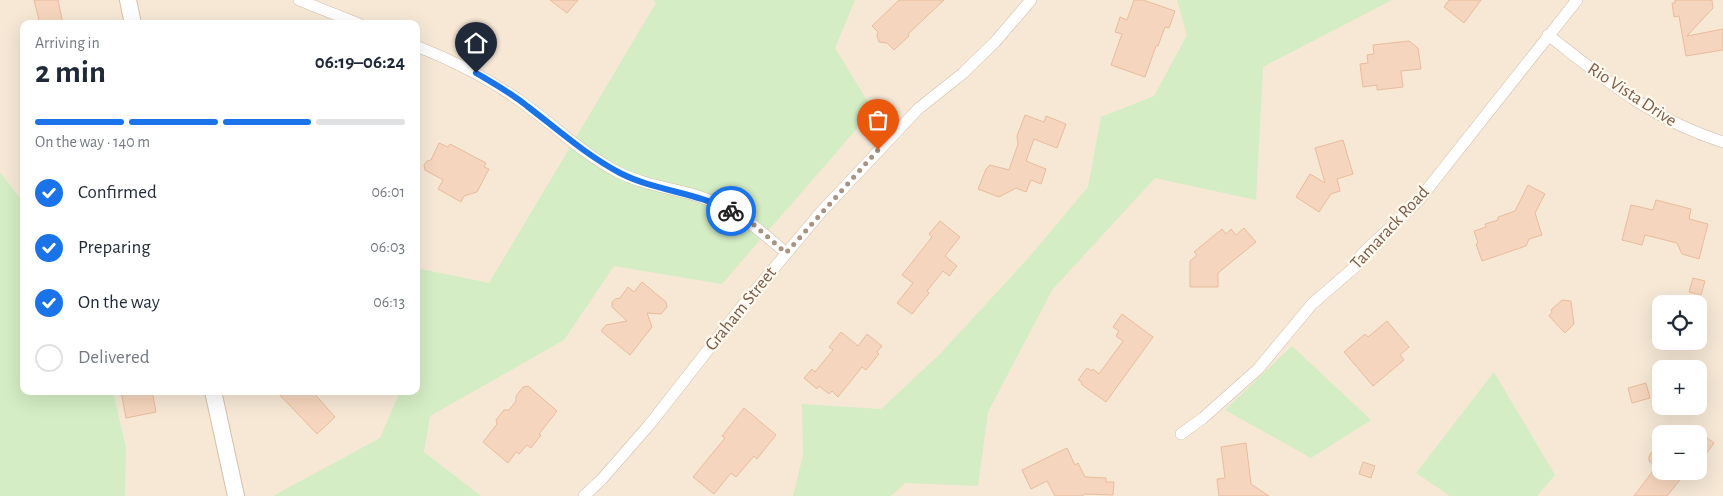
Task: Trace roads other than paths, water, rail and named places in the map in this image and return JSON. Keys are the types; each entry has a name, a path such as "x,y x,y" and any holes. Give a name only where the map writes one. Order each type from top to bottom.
{"main road":[{"path":"128,0 132,20"},
{"path":"214,395 236,496"}],"street":[{"path":"300,0 349,20"},
{"name":"Graham Street","path":"584,496 602,479 650,424 786,253 869,160 918,109 962,74 986,51 1031,0"},
{"name":"Tamarack Road","path":"1181,434 1203,418 1258,369 1312,304 1356,266 1362,254 1418,201 1577,0"},
{"name":"Rio Vista Drive","path":"1548,35 1619,90 1647,109 1695,133 1723,142"},
{"path":"420,48 476,73 509,93 594,158 618,172 641,182 697,196 722,206 753,224 786,253"}]}
